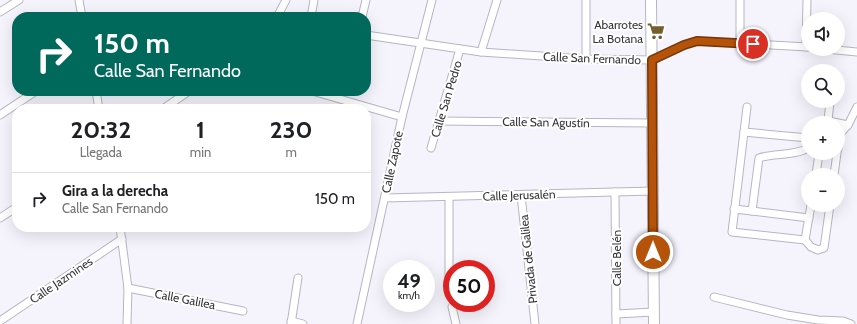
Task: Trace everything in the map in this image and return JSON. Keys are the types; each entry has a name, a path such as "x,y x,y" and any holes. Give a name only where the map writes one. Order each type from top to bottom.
{"main road":[{"path":"652,0 654,324"}],"street":[{"path":"0,12 18,0"},
{"path":"79,0 81,12"},
{"path":"280,12 286,0"},
{"path":"312,12 314,0"},
{"path":"363,12 366,0"},
{"name":"Calle Zapote","path":"357,324 402,117 432,0"},
{"path":"481,52 497,0"},
{"path":"586,0 586,59"},
{"path":"740,0 740,43"},
{"path":"807,0 807,12"},
{"name":"Calle San Fernando","path":"371,36 421,42 460,50 586,59 652,60 684,45 697,41 801,47"},
{"name":"Calle San Pedro","path":"431,148 460,50"},
{"path":"845,51 857,52"},
{"path":"16,104 28,96"},
{"path":"170,104 182,96"},
{"path":"329,96 357,104"},
{"path":"0,115 12,107"},
{"path":"747,107 732,232 805,240 818,250 824,248 829,212"},
{"path":"845,129 857,107"},
{"path":"371,108 402,117"},
{"path":"829,108 828,121 848,125"},
{"name":"Calle San Agustín","path":"439,121 652,123"},
{"path":"744,132 801,137"},
{"path":"752,211 760,158 770,155 801,151"},
{"name":"Calle Jerusalén","path":"385,198 653,191"},
{"name":"Calle Belén","path":"615,192 616,324"},
{"name":"Privada de Galilea","path":"521,195 535,324"},
{"path":"449,196 449,260"},
{"path":"734,209 809,218"},
{"path":"0,218 12,210"},
{"path":"805,240 810,212"},
{"path":"121,232 128,288 128,324"},
{"name":"Calle Jazmines","path":"0,321 122,239"},
{"path":"298,278 291,323 303,324"},
{"name":"Calle Galilea","path":"128,288 243,311"},
{"path":"714,297 787,315 818,320 843,321 851,324"},
{"path":"453,312 456,324"},
{"path":"616,314 654,312"}],"place":[{"name":"Abarrotes La Botana","path":"656,31"}],"route":[{"path":"653,252 652,60 684,45 697,41 753,44"}]}
